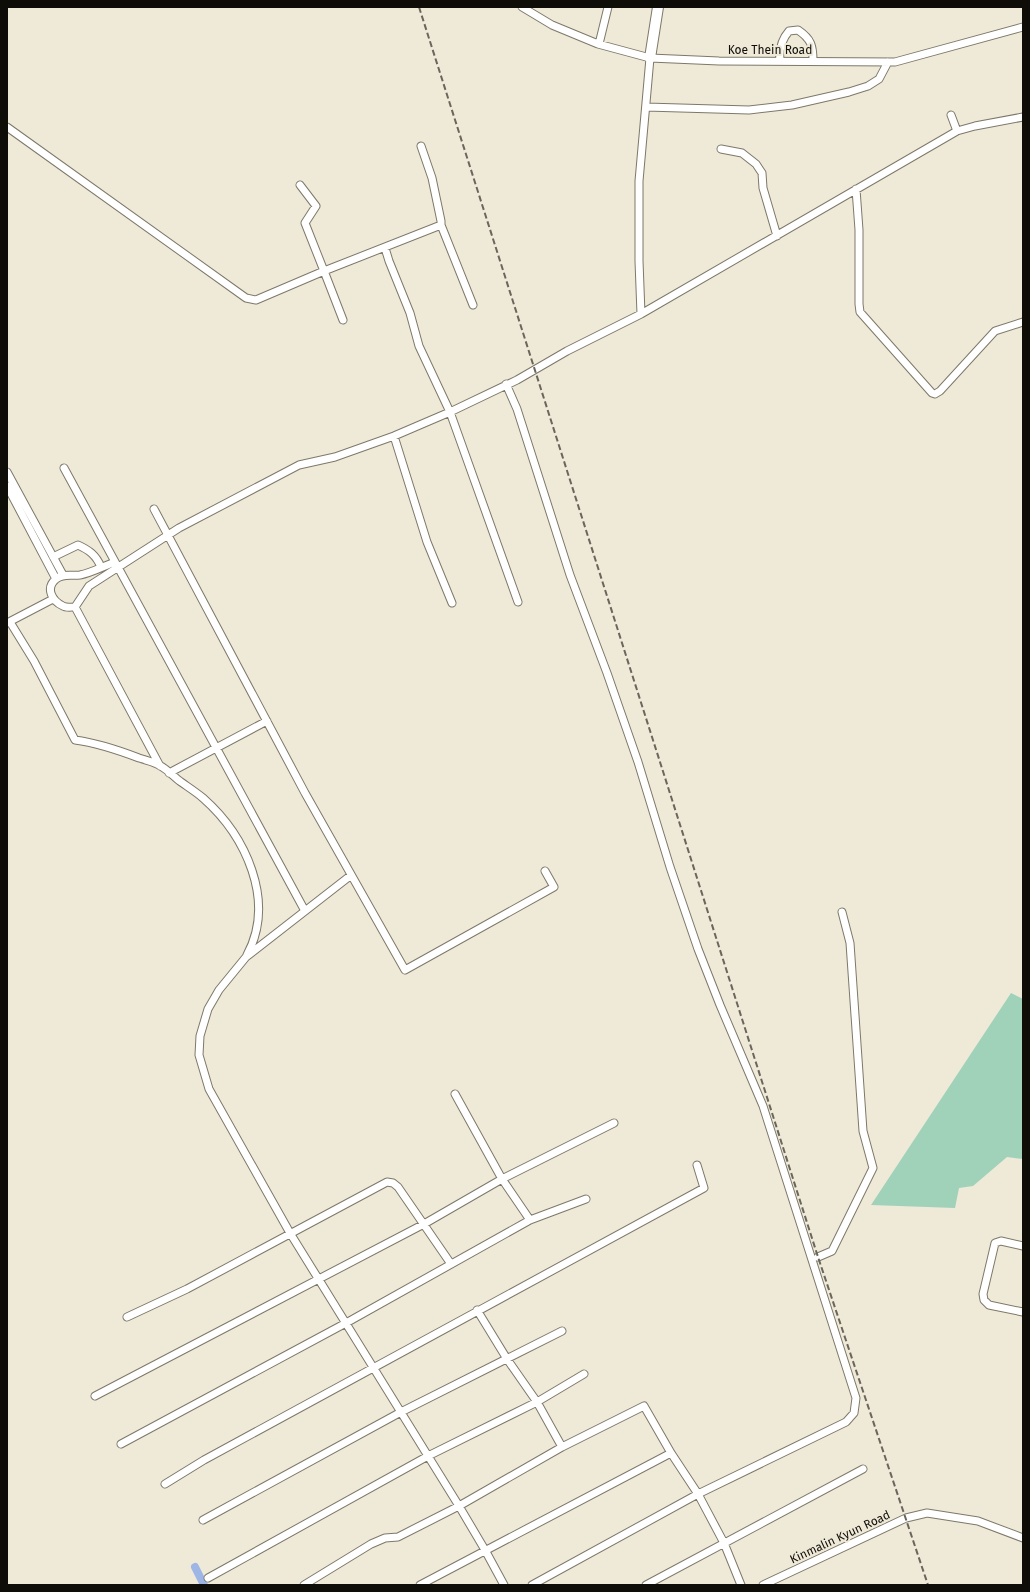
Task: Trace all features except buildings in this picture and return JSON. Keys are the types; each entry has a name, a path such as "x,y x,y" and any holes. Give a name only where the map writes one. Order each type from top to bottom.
{"street":[{"name":"Koe Thein Road","path":"522,7 552,25 599,44 650,58 895,62 1023,27"},
{"path":"599,44 608,7"},
{"path":"641,314 639,261 639,181 650,58 658,7"},
{"path":"780,61 779,52 785,36 789,31 798,30 807,36 812,44 813,61"},
{"path":"646,107 749,110 792,105 849,92 868,86 878,79 888,62"},
{"path":"951,115 957,131"},
{"path":"75,607 89,586 116,564 167,534 299,465 335,457 394,436 450,412 641,314 957,131 1023,117"},
{"path":"7,127 246,298 256,300 324,271 441,225"},
{"path":"421,146 432,178 441,225 473,305"},
{"path":"721,148 742,153 756,164 762,173 763,188 777,236"},
{"path":"300,186 316,206 305,223 343,320"},
{"path":"856,189 859,230 858,304 860,312 932,393 935,394 940,391 995,332 1023,322"},
{"path":"385,248 410,313 420,346 450,412 518,602"},
{"path":"506,384 517,409 570,575 607,673 638,762 670,866 698,949 763,1106 856,1398 854,1413 846,1422 698,1494 532,1585"},
{"path":"394,436 427,542 452,603"},
{"path":"64,468 305,911"},
{"path":"7,472 63,575"},
{"path":"7,486 56,578"},
{"path":"154,509 350,876 405,970 554,887 545,871"},
{"path":"52,557 78,545 89,550 98,559 101,567"},
{"path":"75,607 64,607 53,600 51,584 56,578 63,575 80,575 101,567 116,564"},
{"path":"53,600 9,623 34,661 76,740 95,742 160,766 203,798 236,837 246,855 256,880 259,916 254,942 246,957 219,990 208,1009 200,1036 199,1055 209,1089 290,1233 459,1506 504,1585"},
{"path":"75,607 160,766"},
{"path":"169,773 267,721"},
{"path":"246,957 350,876"},
{"path":"818,1257 832,1251 873,1168 863,1130 850,943 842,912"},
{"path":"455,1094 502,1179 530,1220"},
{"path":"95,1396 424,1224 502,1179 614,1123"},
{"path":"165,1484 204,1460 374,1368 477,1310 704,1188 697,1164"},
{"path":"126,1317 187,1289 387,1182 393,1183 398,1187 451,1264"},
{"path":"121,1444 346,1323 530,1220 586,1199"},
{"path":"1023,1246 1001,1241 996,1242 983,1294 984,1300 990,1305 1023,1312"},
{"path":"477,1310 507,1359 537,1402 562,1447"},
{"path":"203,1520 401,1412 562,1332"},
{"path":"208,1578 428,1456 537,1402 584,1374"},
{"path":"304,1585 378,1540 398,1537 459,1506 562,1447 644,1406 671,1453 698,1494 724,1543 742,1585"},
{"path":"420,1585 671,1453"},
{"path":"646,1585 863,1469"},
{"name":"Kinmalin Kyun Road","path":"763,1585 906,1518 927,1513 978,1521 1023,1538"}],"green space":[{"path":"1011,993 1023,999 1023,1159 1007,1157 973,1186 959,1188 955,1208 871,1205"}],"waterway":[{"path":"195,1567 204,1585"}],"railway":[{"path":"419,7 818,1257 928,1585"}]}
